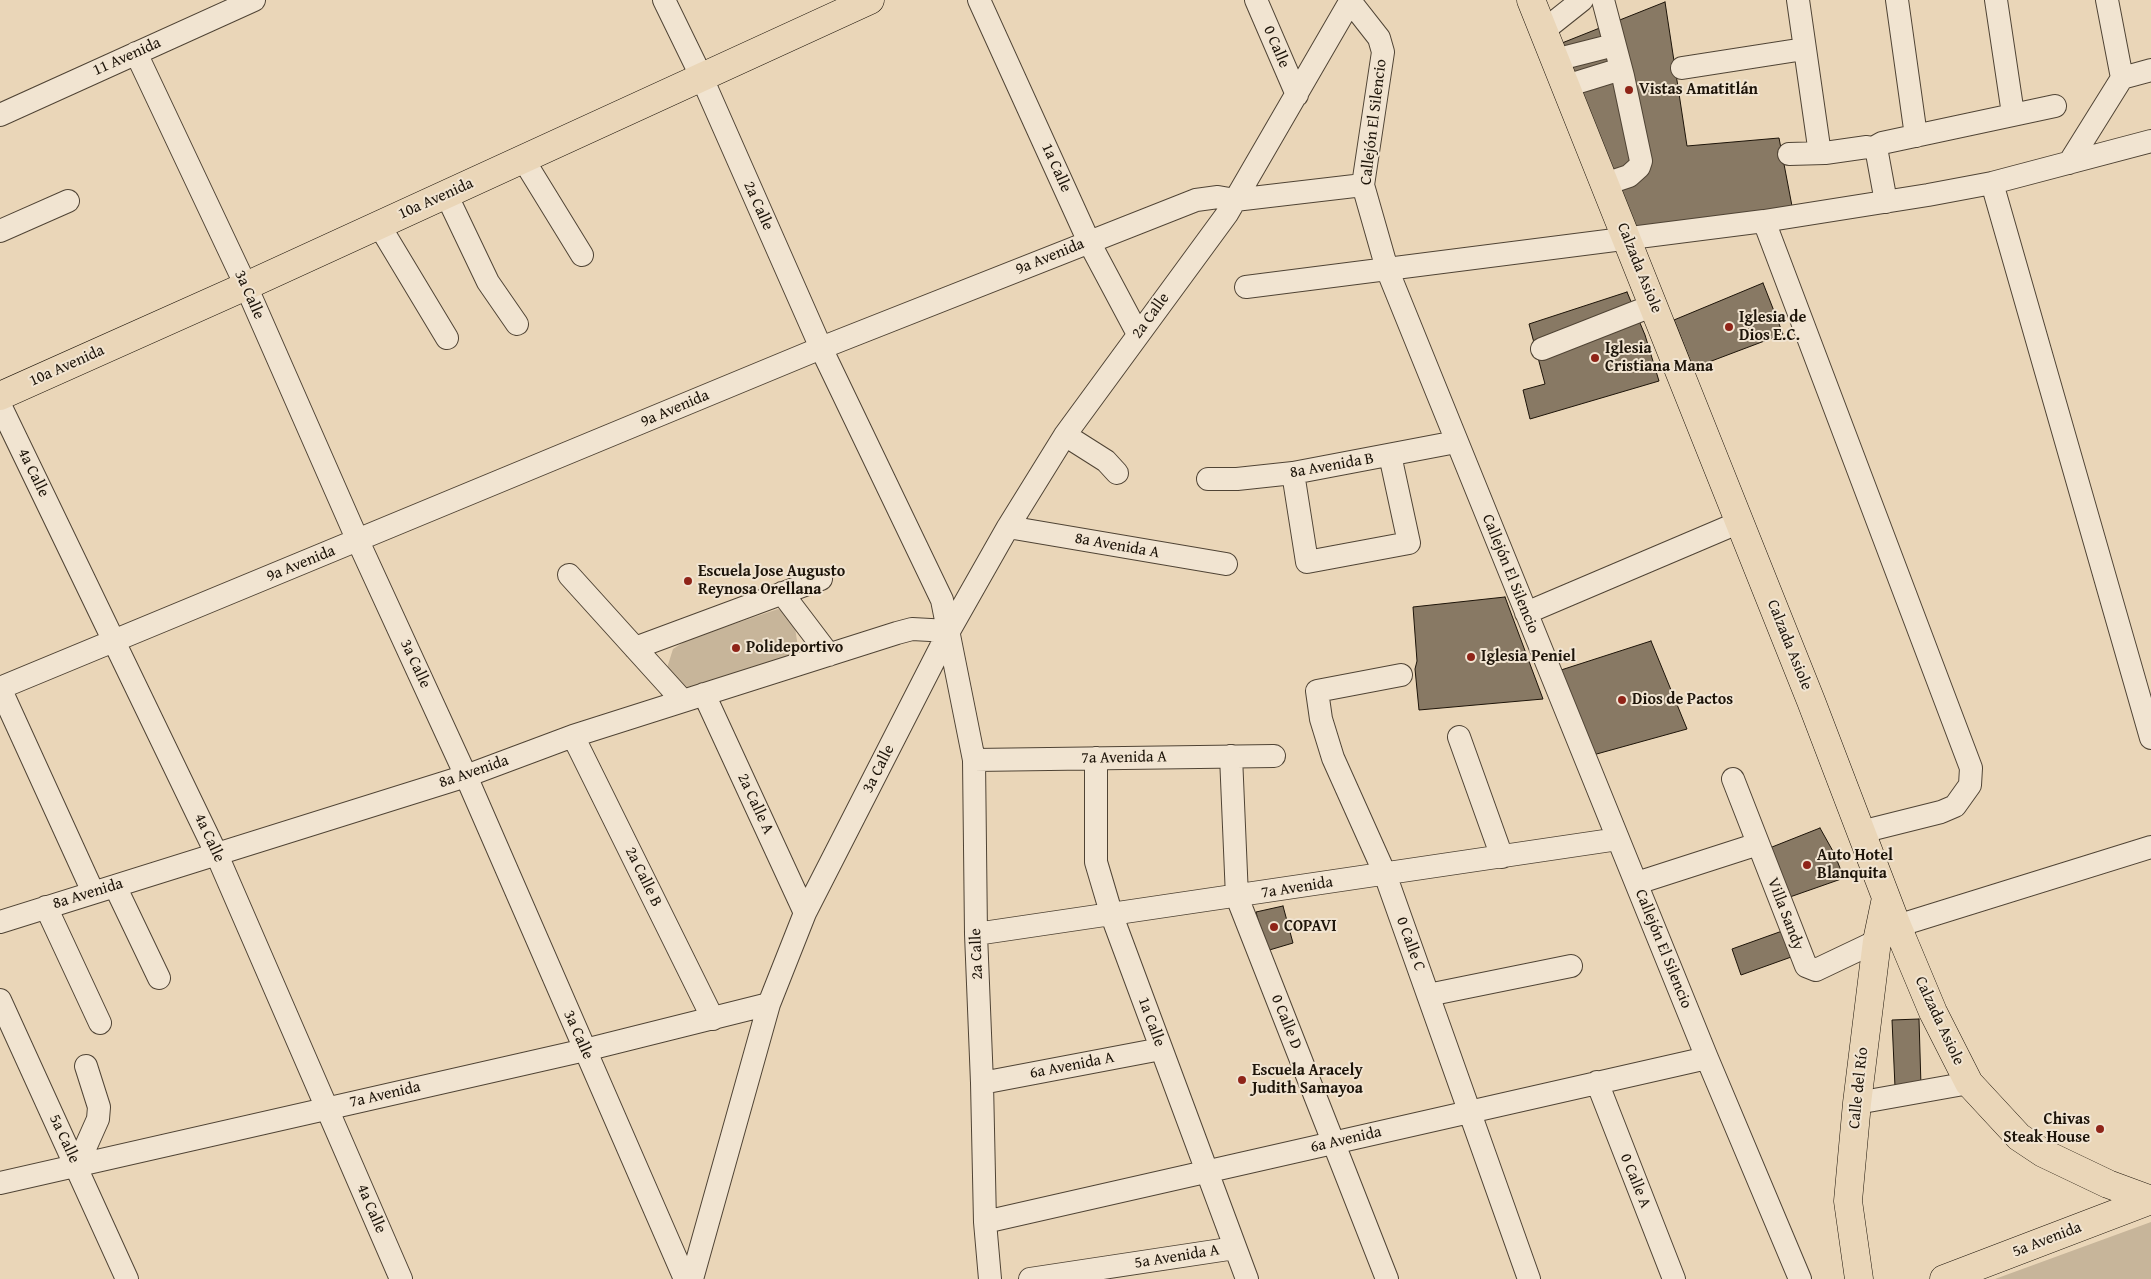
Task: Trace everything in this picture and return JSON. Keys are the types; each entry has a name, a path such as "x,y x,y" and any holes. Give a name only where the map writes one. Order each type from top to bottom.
{"main road":[{"name":"10a Avenida","path":"0,396 246,286 870,0"},
{"name":"Calzada Asiole","path":"1531,0 1654,305 1861,832 1886,898 1887,934 1933,1012 1969,1083 2019,1137 2069,1167 2151,1200"},
{"name":"Calle del Río","path":"1859,1279 1848,1201 1857,1103 1887,934"},
{"name":"5a Avenida","path":"1944,1279 2151,1200"}],"street":[{"name":"11 Avenida","path":"0,115 136,53 218,7 254,0"},
{"name":"2a Calle","path":"664,0 702,78 821,348 942,600 974,760 976,934 985,1222 990,1279"},
{"name":"1a Calle","path":"979,0 1089,242 1138,334"},
{"name":"0 Calle","path":"1256,0 1297,95"},
{"path":"1603,0 1621,69 1641,161 1635,172 1629,176 1605,184"},
{"path":"1798,0 1819,147 1822,152"},
{"path":"1897,0 1916,136"},
{"path":"1996,0 2013,114"},
{"path":"2107,0 2122,78"},
{"name":"2a Calle","path":"949,631 1008,527 1065,435 1228,214 1350,1"},
{"name":"Callejón El Silencio","path":"1350,1 1378,38 1383,52 1363,185 1387,269 1707,1058 1800,1279"},
{"path":"1543,31 1572,3"},
{"path":"1555,60 1614,45"},
{"path":"1682,68 1804,50"},
{"name":"3a Calle","path":"136,53 246,286 358,541 466,776 685,1279"},
{"path":"1566,86 1621,69"},
{"path":"2069,163 2122,78 2151,70"},
{"path":"1873,148 1882,143 2055,106"},
{"path":"1246,287 1626,237 1764,221 1886,202 1992,183 2151,141"},
{"path":"1789,154 1825,153 1867,146 1873,148 1877,153 1886,202"},
{"path":"523,159 582,255"},
{"path":"1992,183 2151,738"},
{"name":"9a Avenida","path":"0,688 821,348 1196,200 1218,197 1235,200 1363,185"},
{"path":"446,194 488,282 517,324"},
{"path":"0,231 68,200"},
{"path":"1764,221 1971,768 1970,785 1955,806 1941,812 1861,832"},
{"path":"379,225 447,338"},
{"path":"1542,349 1654,305"},
{"name":"4a Calle","path":"0,405 217,854 401,1279"},
{"path":"1065,435 1106,461 1117,473"},
{"name":"8a Avenida B","path":"1208,479 1238,479 1293,473 1456,442"},
{"path":"1293,473 1307,562 1409,543 1390,456"},
{"path":"1526,613 1740,522"},
{"name":"8a Avenida A","path":"1008,527 1226,564"},
{"path":"569,575 683,701"},
{"path":"635,648 822,579"},
{"path":"782,594 829,655"},
{"name":"8a Avenida","path":"0,922 466,776 573,736 912,629 949,631"},
{"name":"3a Calle","path":"692,1279 769,1004 805,914 949,631"},
{"name":"0 Calle C","path":"1402,675 1317,691 1325,736 1385,874 1529,1279"},
{"path":"0,688 93,892"},
{"name":"2a Calle A","path":"704,694 805,914"},
{"name":"2a Calle B","path":"573,736 713,1019"},
{"path":"1458,737 1502,857"},
{"name":"0 Calle D","path":"1231,756 1237,897 1388,1279"},
{"name":"7a Avenida A","path":"974,760 1274,756"},
{"name":"1a Calle","path":"1096,758 1096,862 1112,916 1246,1279"},
{"name":"Villa Sandy","path":"1732,779 1806,966 1816,970 1887,934 2151,847"},
{"name":"7a Avenida","path":"976,934 1112,916 1618,839"},
{"path":"1637,884 1758,844"},
{"path":"115,886 159,978"},
{"path":"46,907 100,1023"},
{"path":"1428,995 1571,966"},
{"name":"5a Calle","path":"0,1000 127,1279"},
{"name":"7a Avenida","path":"0,1184 76,1164 584,1050 769,1004"},
{"name":"6a Avenida A","path":"982,1082 1161,1049"},
{"name":"6a Avenida","path":"985,1222 1707,1058"},
{"path":"76,1164 98,1119 99,1107 86,1066"},
{"name":"0 Calle A","path":"1597,1082 1674,1279"},
{"path":"1857,1103 1969,1083"},
{"name":"5a Avenida A","path":"1030,1279 1235,1248"}],"shaded area":[{"name":"Polideportivo","path":"778,609 793,615 798,647 788,658 686,688 667,668 673,649 687,640"},
{"path":"2151,1222 2151,1279 1995,1279"}],"building":[{"name":"Vistas Amatitlán","path":"1665,2 1687,146 1779,138 1792,206 1630,231 1562,43"},
{"name":"Iglesia de Dios E.C.","path":"1763,283 1783,334 1693,368 1674,320"},
{"name":"Iglesia Cristiana Mana","path":"1627,292 1645,335 1659,381 1530,419 1523,390 1545,384 1529,324"},
{"name":"Iglesia Peniel","path":"1505,597 1543,699 1419,710 1415,669 1417,661 1413,607"},
{"name":"Dios de Pactos","path":"1651,641 1687,729 1593,755 1558,671"},
{"name":"Auto Hotel Blanquita","path":"1820,828 1834,853 1844,878 1787,898 1767,849"},
{"name":"COPAVI","path":"1283,906 1293,943 1266,951 1256,912"},
{"path":"1785,930 1794,956 1741,975 1732,949"},
{"path":"1919,1019 1921,1086 1895,1087 1892,1020"}],"place":[{"name":"Vistas Amatitlán","path":"1629,90"},
{"name":"Iglesia de Dios E.C.","path":"1729,327"},
{"name":"Iglesia Cristiana Mana","path":"1595,358"},
{"name":"Escuela Jose Augusto Reynosa Orellana","path":"688,581"},
{"name":"Polideportivo","path":"736,648"},
{"name":"Iglesia Peniel","path":"1471,657"},
{"name":"Dios de Pactos","path":"1622,700"},
{"name":"Auto Hotel Blanquita","path":"1807,865"},
{"name":"COPAVI","path":"1274,927"},
{"name":"Escuela Aracely Judith Samayoa","path":"1242,1080"},
{"name":"Chivas Steak House","path":"2100,1129"}]}
